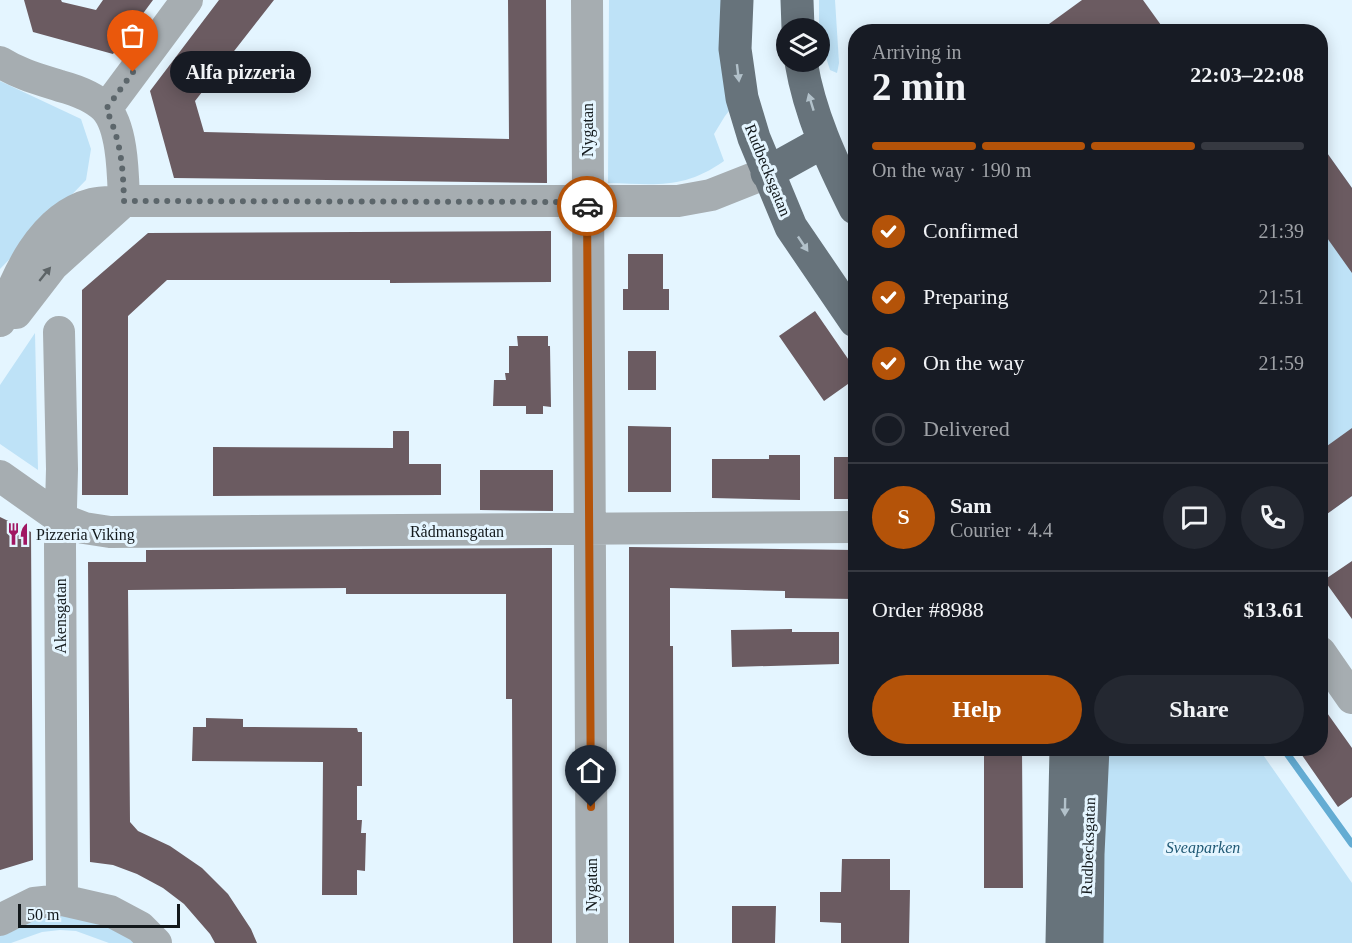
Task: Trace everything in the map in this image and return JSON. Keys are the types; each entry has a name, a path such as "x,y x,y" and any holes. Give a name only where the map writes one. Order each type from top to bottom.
{"main road":[{"name":"Rudbecksgatan","path":"737,0 735,48 742,98 767,173 791,227 848,311"},
{"path":"797,0 798,18"},
{"path":"803,72 823,142 848,194"},
{"path":"767,173 823,142"},
{"name":"Rudbecksgatan","path":"1062,943 1066,756"},
{"name":"Rudbecksgatan","path":"1087,943 1092,756"}],"street":[{"path":"106,109 188,0"},
{"name":"Nygatan","path":"587,0 592,943"},
{"path":"0,62 16,72 75,90 106,109 121,149 124,201"},
{"path":"0,321 13,284 29,256 65,217 91,205 124,201 678,201 711,195 767,173"},
{"path":"0,339 25,299 52,265 124,201"},
{"name":"Akensgatan","path":"59,332 62,900"},
{"name":"Rådmansgatan","path":"0,476 61,519 84,528 110,532 848,527"},
{"path":"1328,664 1352,698"},
{"path":"0,920 34,903 62,900 110,911 140,927 156,943"}],"green space":[{"path":"609,0 728,0 733,106 714,134 724,161 695,177 682,181 655,184 608,183"},
{"path":"819,0 835,0 839,63 837,73 830,70 830,18 819,18"},
{"path":"0,81 81,119 91,149 86,180 0,269"},
{"path":"1328,154 1352,188 1352,496 1328,513"},
{"path":"35,333 38,470 0,444 0,385"},
{"name":"Sveaparken","path":"1102,756 1264,756 1352,883 1352,943 1096,943"},
{"path":"66,915 105,923 137,943 109,943 76,931 60,930 42,932 11,943 0,943 0,931 29,919"}],"building":[{"path":"24,0 61,0 96,10 103,0 153,0 113,54 33,32"},
{"path":"219,0 274,0 195,101 204,132 509,139 508,0 546,0 547,183 174,178 150,91"},
{"path":"1082,0 1143,0 1160,24 1049,24"},
{"path":"1328,154 1352,188 1352,273 1328,239"},
{"path":"551,231 551,282 390,283 390,280 167,280 128,316 128,495 82,495 82,290 148,233"},
{"path":"628,254 663,254 663,289 669,289 669,310 623,310 623,289 628,289"},
{"path":"815,311 848,359 848,384 824,401 779,336"},
{"path":"517,336 548,336 551,407 543,406 543,414 526,414 526,406 493,406 494,380 506,380 505,373 509,373 509,346 518,346"},
{"path":"628,351 656,351 656,390 628,390"},
{"path":"628,426 671,427 671,492 628,492"},
{"path":"1352,428 1352,496 1328,513 1328,445"},
{"path":"393,431 409,431 409,464 441,464 441,495 213,496 213,447 393,448"},
{"path":"769,455 800,455 800,500 712,498 712,459 769,459"},
{"path":"834,457 848,457 848,499 834,499"},
{"path":"480,470 553,470 553,511 480,510"},
{"path":"0,517 31,532 33,860 0,870"},
{"path":"629,547 848,550 848,599 785,598 785,591 670,588 670,646 673,646 674,943 629,943"},
{"path":"552,548 552,943 513,943 512,699 506,699 506,594 346,594 346,588 128,590 130,822 138,831 170,846 202,868 228,894 251,929 257,943 215,943 184,904 163,888 137,874 113,865 90,862 88,562 146,562 146,550"},
{"path":"1352,561 1352,619 1328,586 1328,577"},
{"path":"792,629 792,632 839,632 839,664 732,667 731,630"},
{"path":"1328,714 1352,748 1352,797 1338,807 1303,756 1328,756"},
{"path":"206,718 243,719 243,727 357,728 358,732 362,732 362,786 357,786 357,820 362,820 361,833 366,833 365,871 357,870 357,895 322,895 323,762 192,761 193,727 206,727"},
{"path":"984,756 1022,756 1023,888 984,888"},
{"path":"842,859 890,859 890,890 910,890 909,943 841,943 841,923 820,922 820,892 841,892"},
{"path":"732,906 776,906 775,943 732,943"}],"waterway":[{"path":"1289,756 1352,844"}],"way so far":[{"path":"133,72 106,109 121,149 124,201 587,202 587,206"}],"place":[{"name":"Alfa pizzeria","path":"133,72"},
{"name":"Pizzeria Viking","path":"18,534"}],"route":[{"path":"587,206 591,807"}]}
